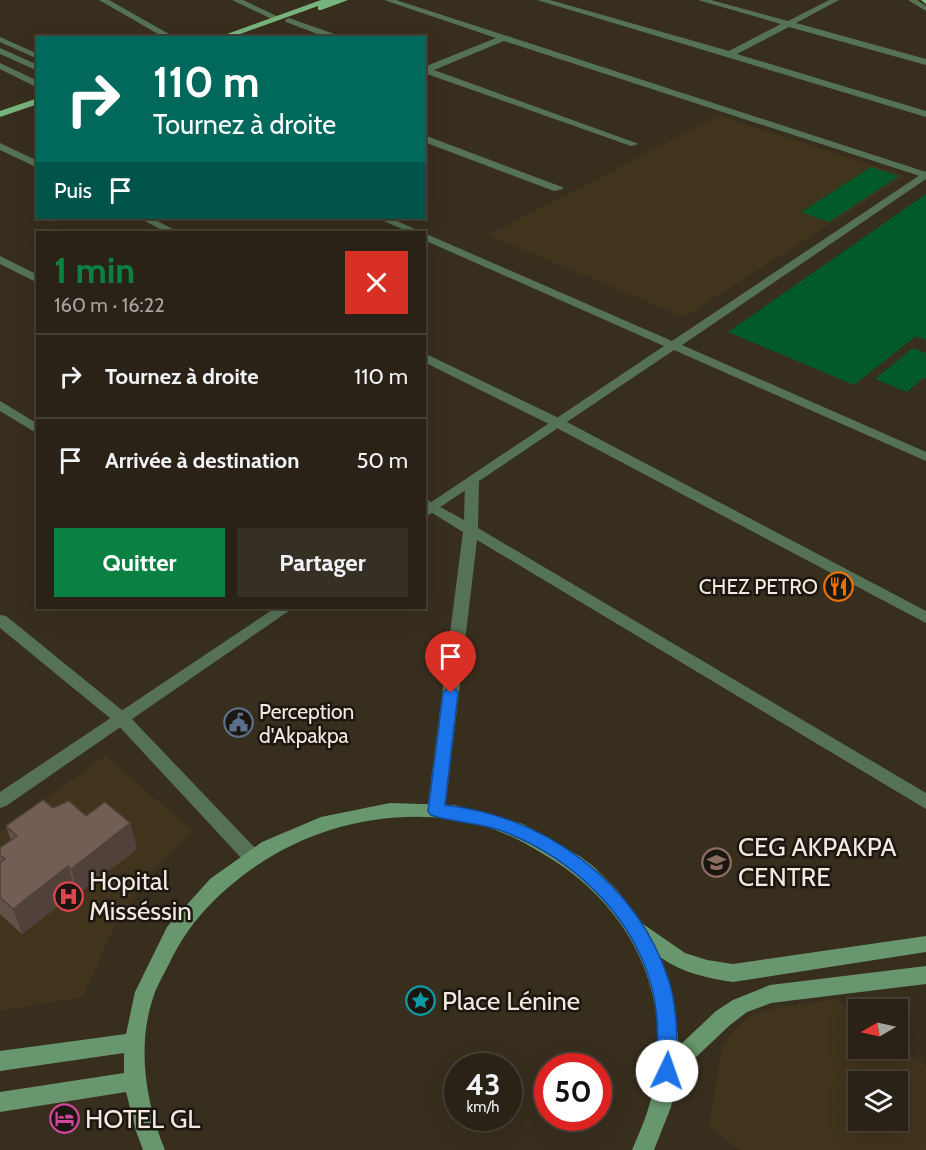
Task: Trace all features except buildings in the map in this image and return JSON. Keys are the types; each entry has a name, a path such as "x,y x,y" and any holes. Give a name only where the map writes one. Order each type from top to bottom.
{"main road":[{"path":"226,36 329,0"},
{"path":"245,36 344,0"},
{"path":"0,114 36,102"},
{"path":"0,123 36,111"},
{"path":"153,1150 141,1112 136,1081 137,1023 146,989 171,937 184,918 214,884 250,856 279,840 309,827 340,818 404,809 460,813 504,825 547,844 576,863 602,886 635,928 653,963 664,1000 668,1029 667,1071 657,1117 644,1150"},
{"path":"635,928 679,960 707,969 733,973 926,945"},
{"path":"667,1071 723,1018 740,1006 771,994 926,975"},
{"path":"0,1061 136,1042"},
{"path":"0,1102 136,1081"}],"street":[{"path":"103,0 168,36"},
{"path":"236,0 277,18"},
{"path":"388,0 925,175"},
{"path":"541,0 730,54 926,114"},
{"path":"702,0 926,62"},
{"path":"730,54 835,0"},
{"path":"912,0 926,9"},
{"path":"289,20 332,36"},
{"path":"426,70 506,37"},
{"path":"0,39 36,56"},
{"path":"0,51 36,68"},
{"path":"0,66 36,84"},
{"path":"426,70 634,144"},
{"path":"426,139 558,189"},
{"path":"0,146 36,164"},
{"path":"428,508 472,482 925,175"},
{"path":"146,219 172,231"},
{"path":"384,219 414,231"},
{"path":"426,237 926,457"},
{"path":"0,259 36,279"},
{"path":"426,358 558,423 926,618"},
{"path":"0,405 36,429"},
{"path":"436,811 471,529 472,482"},
{"path":"428,508 471,529 926,802"},
{"path":"0,801 284,609"},
{"path":"0,620 122,719 250,856"}],"shaded area":[{"path":"719,116 905,176 684,317 488,235"},
{"name":"Hopital Misséssin","path":"105,756 193,831 156,867 116,924 82,997 0,1011 0,832"},
{"path":"835,999 848,1009 848,1059 908,1059 908,1053 926,1066 926,1150 740,1150 709,1126 722,1049 730,1035 752,1015 765,1010"}],"green space":[{"path":"871,167 899,176 829,222 801,212"},
{"path":"926,194 926,340 916,336 854,385 728,332"},
{"path":"913,348 926,353 926,379 923,378 907,392 875,379"}],"place":[{"name":"CHEZ PETRO","path":"839,586"},
{"name":"Perception d'Akpakpa","path":"238,723"},
{"name":"CEG AKPAKPA CENTRE","path":"717,862"},
{"name":"Hopital Misséssin","path":"68,896"},
{"name":"Place Lénine","path":"421,1001"},
{"name":"HOTEL GL","path":"64,1119"}],"route":[{"path":"451,693 436,811 482,818 547,844 585,870 618,903 644,942 660,982 668,1029 667,1071"}]}
